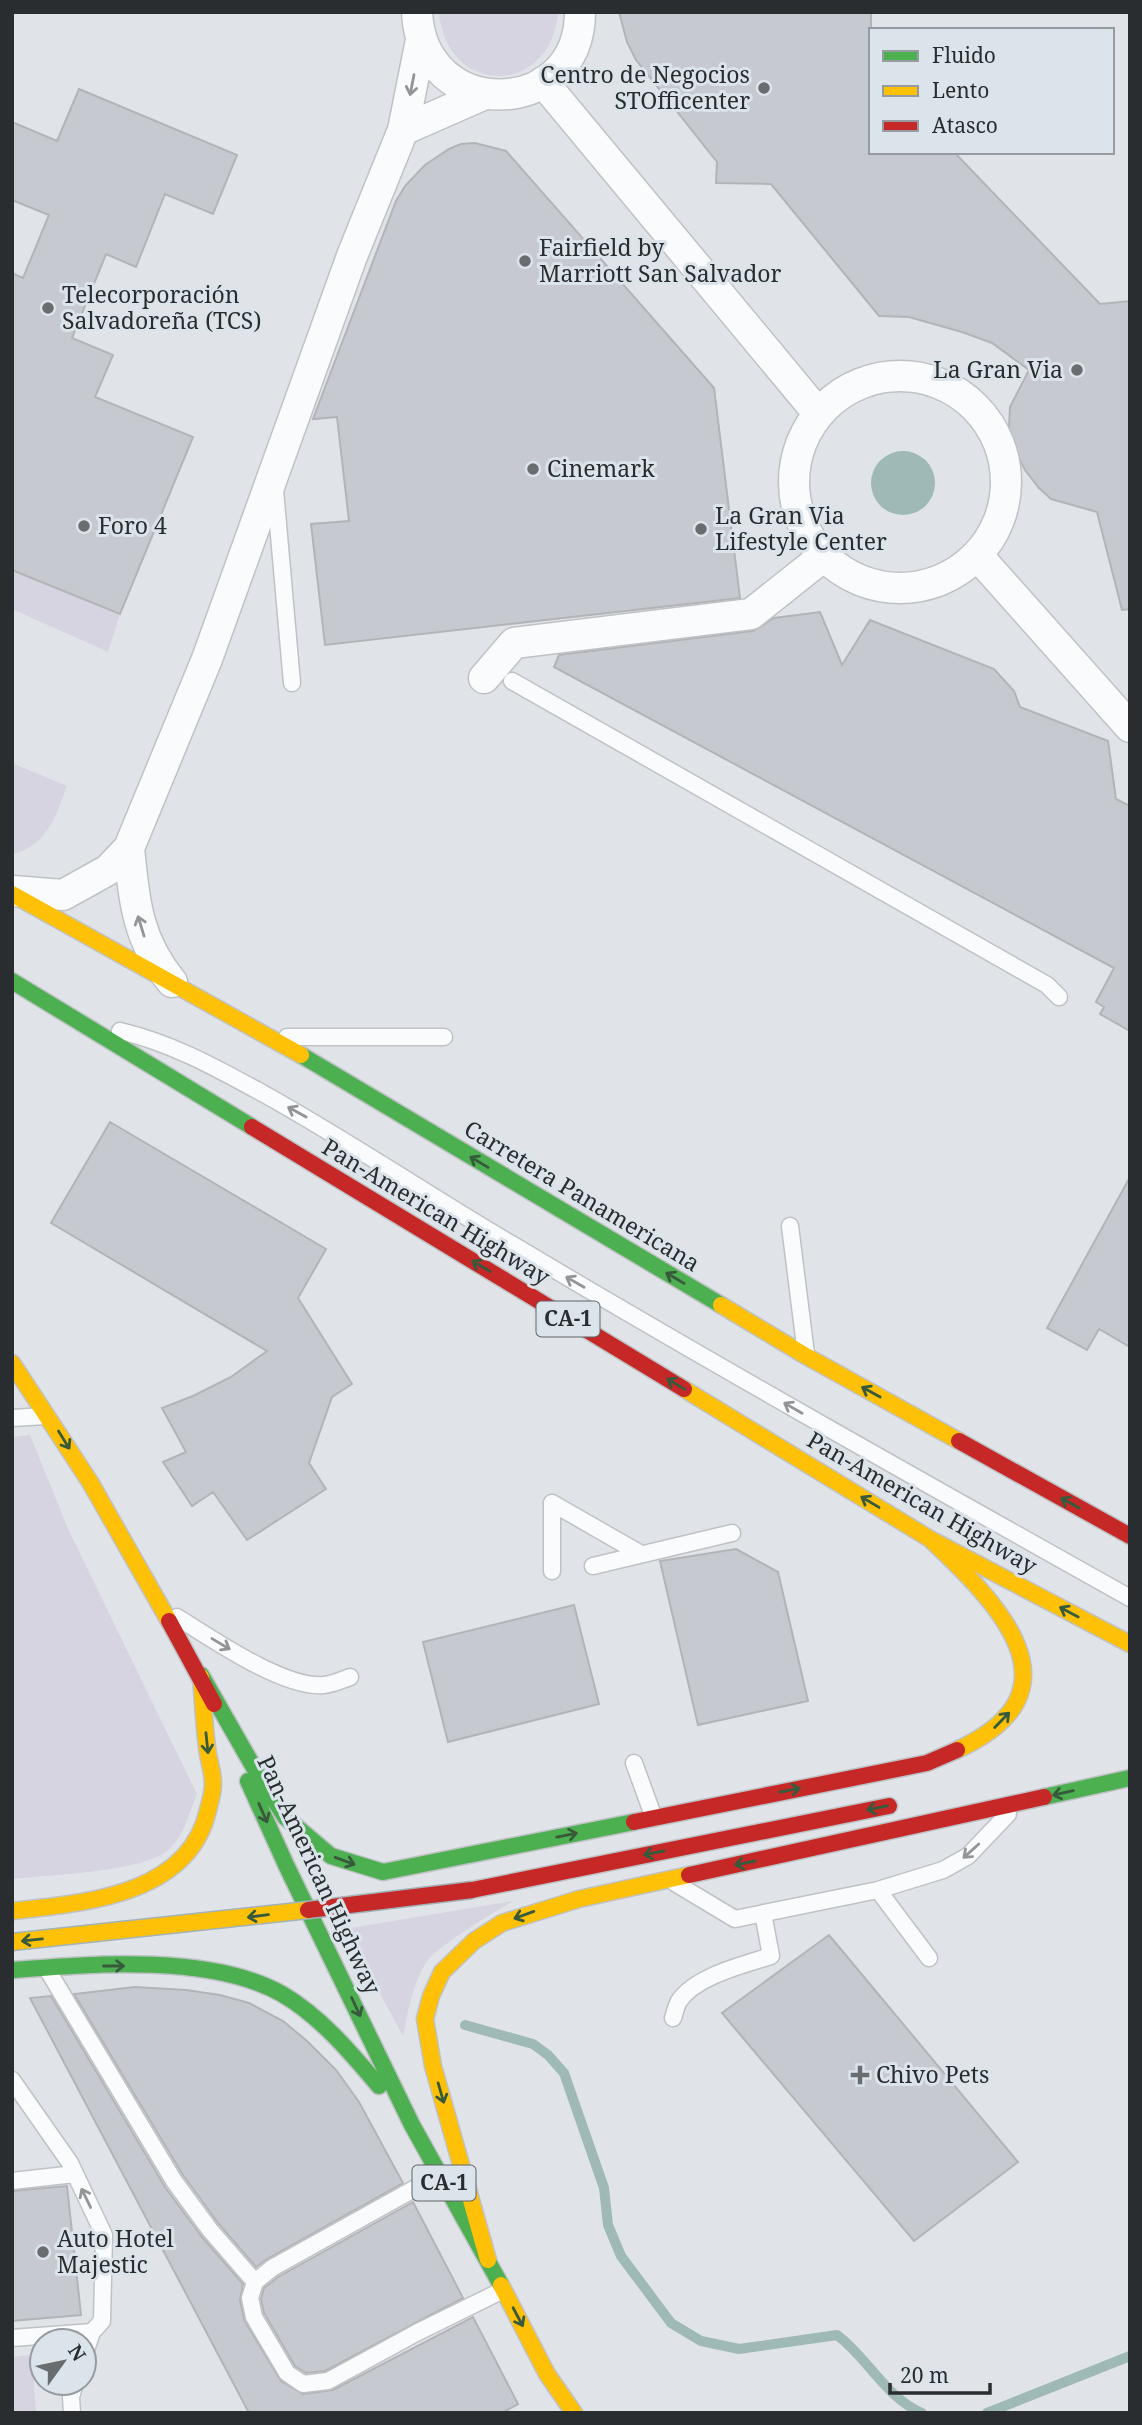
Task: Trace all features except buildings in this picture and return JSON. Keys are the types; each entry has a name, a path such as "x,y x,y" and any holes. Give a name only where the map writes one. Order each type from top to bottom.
{"main road":[{"name":"Carretera Panamericana","path":"12,892 271,1037 806,1356 1130,1536"},
{"name":"Pan-American Highway","path":"12,981 930,1539 1130,1644"},
{"path":"12,992 45,1001"},
{"name":"Pan-American Highway","path":"14,1364 129,1547 201,1675 287,1867 412,2126 488,2260 547,2374 574,2413"},
{"path":"201,1675 286,1818 331,1856 383,1872 927,1763 987,1734 1006,1720 1019,1697 1023,1671 1016,1638 997,1607 930,1539"},
{"path":"12,1911 123,1895 164,1877 193,1847 208,1817 213,1786 201,1675"},
{"path":"488,2260 431,2056 425,2019 431,1996 442,1972 460,1953 502,1923 560,1903 1130,1777"},
{"path":"12,1942 192,1924 472,1890 904,1802"},
{"path":"12,1970 144,1966 194,1969 247,1980 281,1993 319,2023 350,2053 412,2126"},
{"path":"547,2374 559,2413"}],"street":[{"path":"419,26 431,60 457,85 485,94 509,95 527,91 543,82 565,61 581,19"},
{"path":"12,892 63,895 108,870 129,848 207,659 352,256 403,130 419,26"},
{"path":"543,82 818,413"},
{"path":"403,130 485,94"},
{"path":"887,376 923,378 939,383 970,402 993,430 1007,481 1001,517 977,555 946,579 898,589 858,580 836,568 805,530 795,499 793,482 798,450 804,434 818,413 853,386 869,379 887,376"},
{"path":"977,555 1130,727"},
{"path":"498,679 513,643 751,614 824,556"},
{"path":"129,848 139,925 150,952 174,985"}],"lane":[{"path":"273,475 292,683"},
{"path":"498,679 1027,973 1047,985 1059,997"},
{"path":"77,1021 139,1036 173,1048 263,1093 320,1125 522,1251 858,1446 1130,1598"},
{"path":"271,1037 444,1037"},
{"path":"790,1226 806,1356"},
{"path":"12,1418 49,1416"},
{"path":"552,1571 552,1503 641,1554"},
{"path":"593,1566 732,1533"},
{"path":"163,1609 244,1657 304,1683 324,1685 350,1677"},
{"path":"634,1763 654,1818"},
{"path":"669,1880 735,1919 878,1890 943,1870 968,1856 1019,1803"},
{"path":"878,1890 929,1958"},
{"path":"673,2018 679,2002 691,1990 720,1972 771,1956 763,1913"},
{"path":"45,1967 174,2181 210,2230 255,2282"},
{"path":"12,2080 72,2168 104,2235 102,2321 97,2327"},
{"path":"12,2103 18,2106 72,2168"},
{"path":"12,2181 72,2168"},
{"path":"439,2175 272,2268 255,2282 250,2298 254,2318 287,2373 303,2384 328,2381 503,2290"}],"shaded area":[{"path":"439,12 558,14 551,41 537,61 518,72 498,76 477,72 459,60 446,40"},
{"path":"903,451 921,457 929,465 935,483 929,501 921,509 903,515 885,509 877,501 871,483 877,465 885,457"},
{"path":"12,570 120,614 108,652 12,609"},
{"path":"12,763 67,786 54,818 42,837 24,850 12,854"},
{"path":"30,1435 69,1531 197,1794 173,1846 154,1858 116,1868 12,1879 12,1437"},
{"path":"513,1901 452,1940 425,1964 414,1990 403,2036 345,1929"},
{"path":"28,2355 28,2397 35,2397 36,2413 12,2413 12,2357"}],"waterway":[{"path":"465,2025 533,2044 548,2055 564,2073 604,2188 608,2225 621,2256 671,2323 701,2341 739,2349 837,2335 858,2354 887,2388 922,2413"},
{"path":"987,2413 1130,2356"}],"traffic: fast":[{"path":"12,981 252,1127"},
{"path":"301,1055 721,1305"},
{"path":"201,1675 286,1818 331,1856 383,1872 634,1822"},
{"path":"1044,1797 1130,1778"},
{"path":"248,1781 412,2125 501,2285"},
{"path":"12,1970 113,1964 150,1965 186,1967 253,1981 282,1994 309,2013 346,2048 379,2086"}],"traffic: slow":[{"path":"12,894 301,1055"},
{"path":"721,1305 806,1356 959,1441"},
{"path":"12,1363 90,1482 169,1621"},
{"path":"684,1389 930,1539 1130,1644"},
{"path":"930,1539 981,1591 1002,1618 1017,1646 1023,1674 1017,1701 996,1727 957,1750"},
{"path":"12,1911 70,1904 130,1890 156,1878 179,1861 197,1839 208,1810 213,1779 206,1738 201,1677"},
{"path":"488,2260 433,2066 425,2019 431,1996 442,1972 474,1941 502,1923 579,1899 689,1875"},
{"path":"12,1942 308,1910"},
{"path":"501,2285 547,2374 574,2413"}],"traffic: jam":[{"path":"252,1127 684,1389"},
{"path":"959,1441 1130,1536"},
{"path":"169,1621 214,1704"},
{"path":"634,1822 927,1763 957,1750"},
{"path":"689,1875 1044,1797"},
{"path":"472,1890 889,1806"},
{"path":"308,1910 472,1890"}],"place":[{"name":"Centro de Negocios STOfficenter","path":"764,88"},
{"name":"Fairfield by Marriott San Salvador","path":"525,261"},
{"name":"Telecorporación Salvadoreña (TCS)","path":"48,308"},
{"name":"La Gran Via","path":"1077,370"},
{"name":"Cinemark","path":"533,469"},
{"name":"Foro 4","path":"84,526"},
{"name":"La Gran Via Lifestyle Center","path":"701,529"},
{"name":"Chivo Pets","path":"860,2075"},
{"name":"Auto Hotel Majestic","path":"43,2252"}]}
